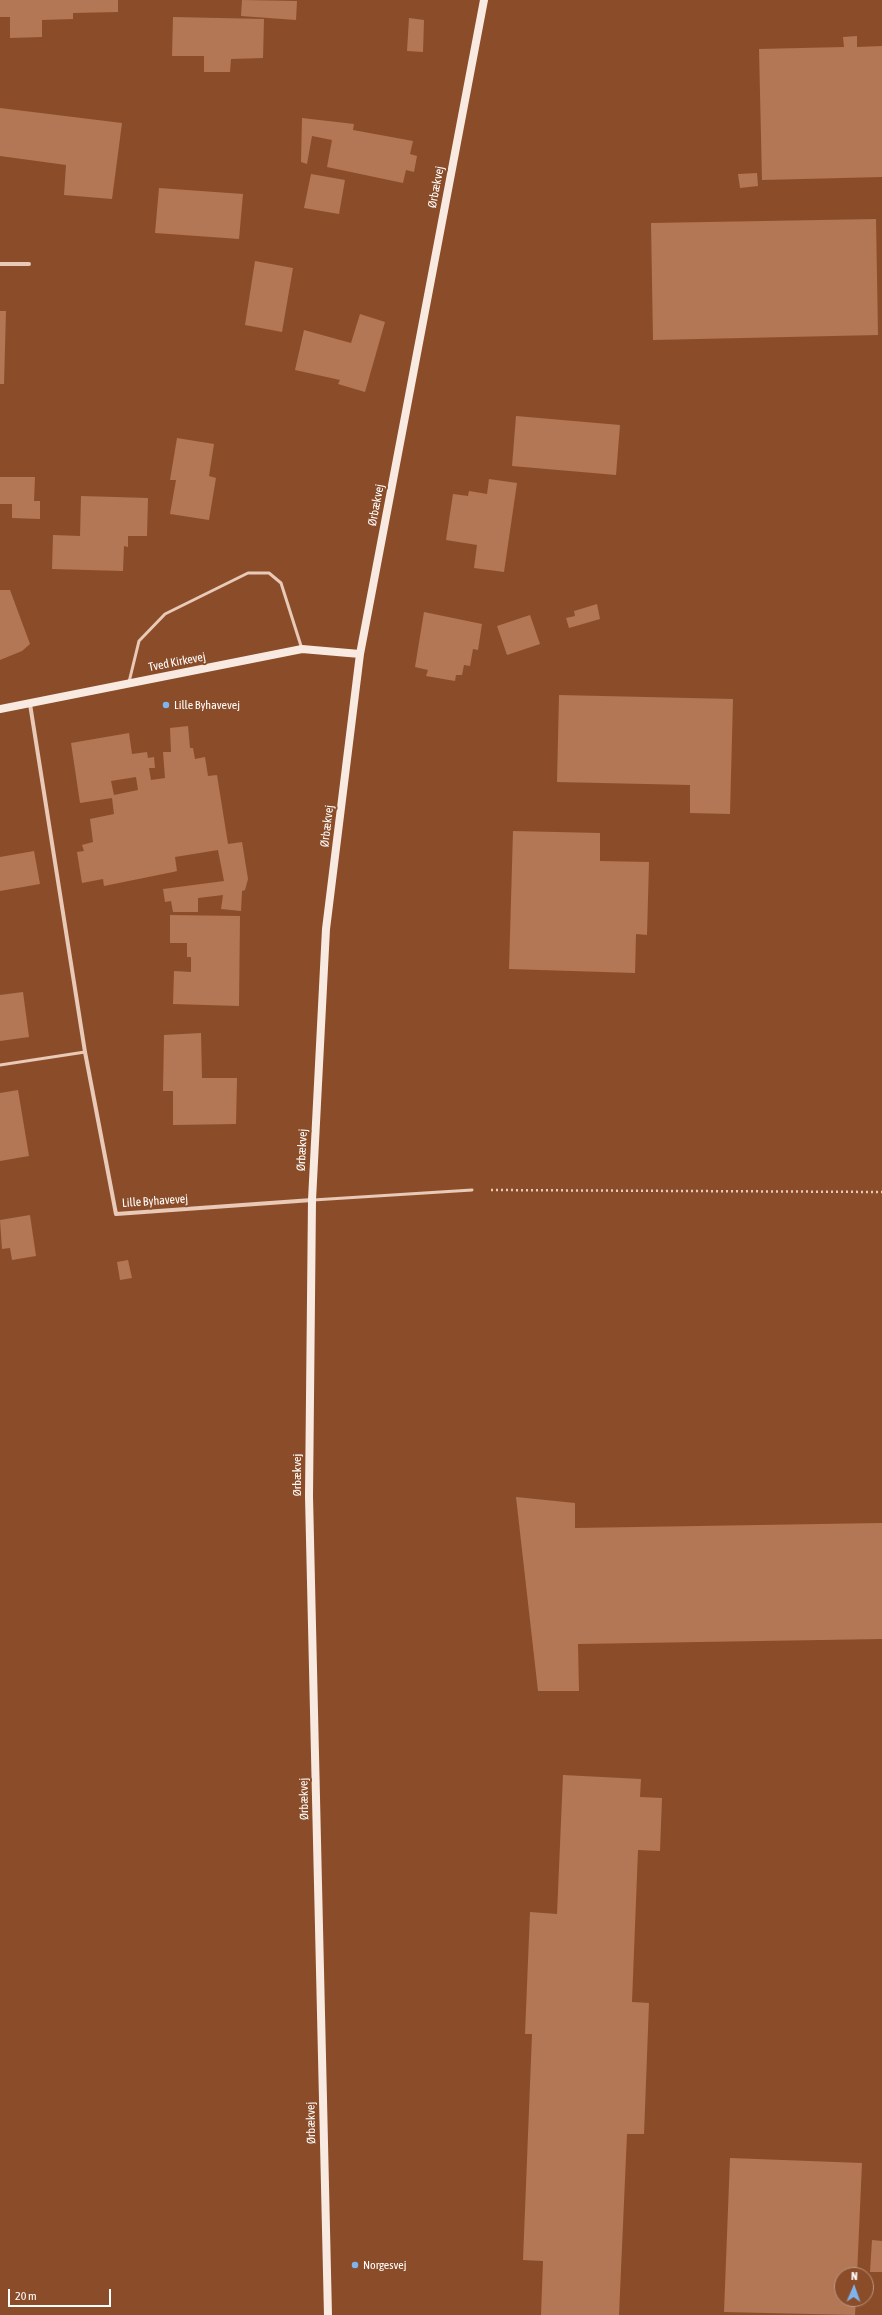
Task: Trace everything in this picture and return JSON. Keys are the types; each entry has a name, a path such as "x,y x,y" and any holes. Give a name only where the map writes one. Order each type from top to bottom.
{"street":[{"name":"Ørbækvej","path":"328,2315 309,1504 312,1200 326,929 360,654 484,0"},
{"path":"0,264 29,264"},
{"name":"Tved Kirkevej","path":"0,709 302,649 360,654"},
{"name":"Lille Byhavevej","path":"30,704 85,1052 116,1214 312,1200"}],"lane":[{"path":"129,684 139,641 165,614 248,573 269,573 281,583 302,649"},
{"path":"0,1065 85,1052"},
{"path":"312,1200 472,1190"}],"path":[{"path":"472,1190 882,1192"}],"building":[{"path":"0,0 118,0 118,12 73,13 73,19 42,20 42,37 10,38 10,17 0,17"},
{"path":"242,0 297,1 296,20 241,16"},
{"path":"173,17 264,19 263,58 231,59 230,72 204,72 204,56 172,56"},
{"path":"409,18 424,20 423,52 407,51"},
{"path":"857,36 857,47 882,46 882,177 762,180 759,49 844,47 843,37"},
{"path":"0,108 122,123 112,199 64,195 66,165 0,156"},
{"path":"302,118 354,124 353,130 413,141 410,154 417,156 414,172 406,170 403,183 327,167 332,140 312,136 307,164 301,162"},
{"path":"757,173 758,186 740,188 738,174"},
{"path":"311,174 345,180 339,214 304,208"},
{"path":"159,188 243,194 239,239 155,233"},
{"path":"876,219 878,335 653,340 651,223"},
{"path":"255,261 293,268 282,332 245,325"},
{"path":"0,311 6,311 4,384 0,384"},
{"path":"360,314 385,322 365,392 338,384 340,380 295,370 304,330 351,343"},
{"path":"516,416 620,425 616,475 512,466"},
{"path":"177,438 214,444 209,476 216,478 209,520 170,514 176,480 170,480"},
{"path":"0,477 35,477 34,501 40,501 40,519 12,518 12,504 0,504"},
{"path":"489,479 517,483 504,572 474,568 477,545 446,540 453,494 468,496 469,491 487,494"},
{"path":"81,496 148,498 147,536 128,536 128,547 124,546 123,571 52,569 53,535 80,536"},
{"path":"0,590 10,590 30,644 22,651 0,660"},
{"path":"597,604 600,619 569,628 566,618 575,616 574,611"},
{"path":"424,612 482,624 478,650 473,649 470,666 464,665 462,675 456,675 455,681 426,676 428,670 415,667"},
{"path":"530,615 540,644 507,655 497,626"},
{"path":"559,695 733,699 730,814 690,813 690,785 557,782"},
{"path":"188,726 190,748 193,748 195,759 205,757 208,776 217,775 228,844 242,842 248,879 245,890 242,891 241,911 221,909 223,895 198,898 198,912 173,912 171,901 165,902 163,889 224,881 218,850 175,857 177,871 173,872 104,886 103,879 82,883 77,852 84,851 82,845 93,842 90,819 114,814 112,798 80,803 71,743 129,733 132,754 147,752 148,758 154,757 155,768 149,768 151,780 165,778 163,752 171,752 170,728","holes":["136,777 138,790 114,795 111,781"]},
{"path":"513,831 600,833 600,861 649,862 647,935 636,934 635,973 509,969"},
{"path":"34,851 40,884 0,891 0,857"},
{"path":"170,915 240,916 239,1006 173,1004 174,971 191,972 191,957 187,957 187,943 170,943"},
{"path":"23,992 29,1037 0,1041 0,995"},
{"path":"201,1033 202,1078 237,1078 236,1124 173,1125 173,1091 163,1091 164,1035"},
{"path":"18,1090 29,1156 0,1161 0,1093"},
{"path":"30,1215 36,1256 12,1260 10,1248 2,1249 0,1220"},
{"path":"128,1260 132,1278 120,1280 117,1262"},
{"path":"516,1497 575,1503 575,1528 882,1523 882,1639 578,1644 579,1691 538,1691"},
{"path":"563,1775 641,1779 640,1797 662,1798 660,1851 638,1850 632,2002 649,2003 644,2134 627,2134 619,2315 541,2315 543,2261 523,2260 532,2034 525,2034 530,1912 557,1914"},
{"path":"730,2158 862,2163 857,2267 834,2267 834,2307 856,2307 855,2315 724,2312"},
{"path":"872,2240 882,2241 882,2272 874,2272 874,2267 870,2267"}],"place":[{"name":"Lille Byhavevej","path":"166,705"},
{"name":"Norgesvej","path":"355,2265"}]}
